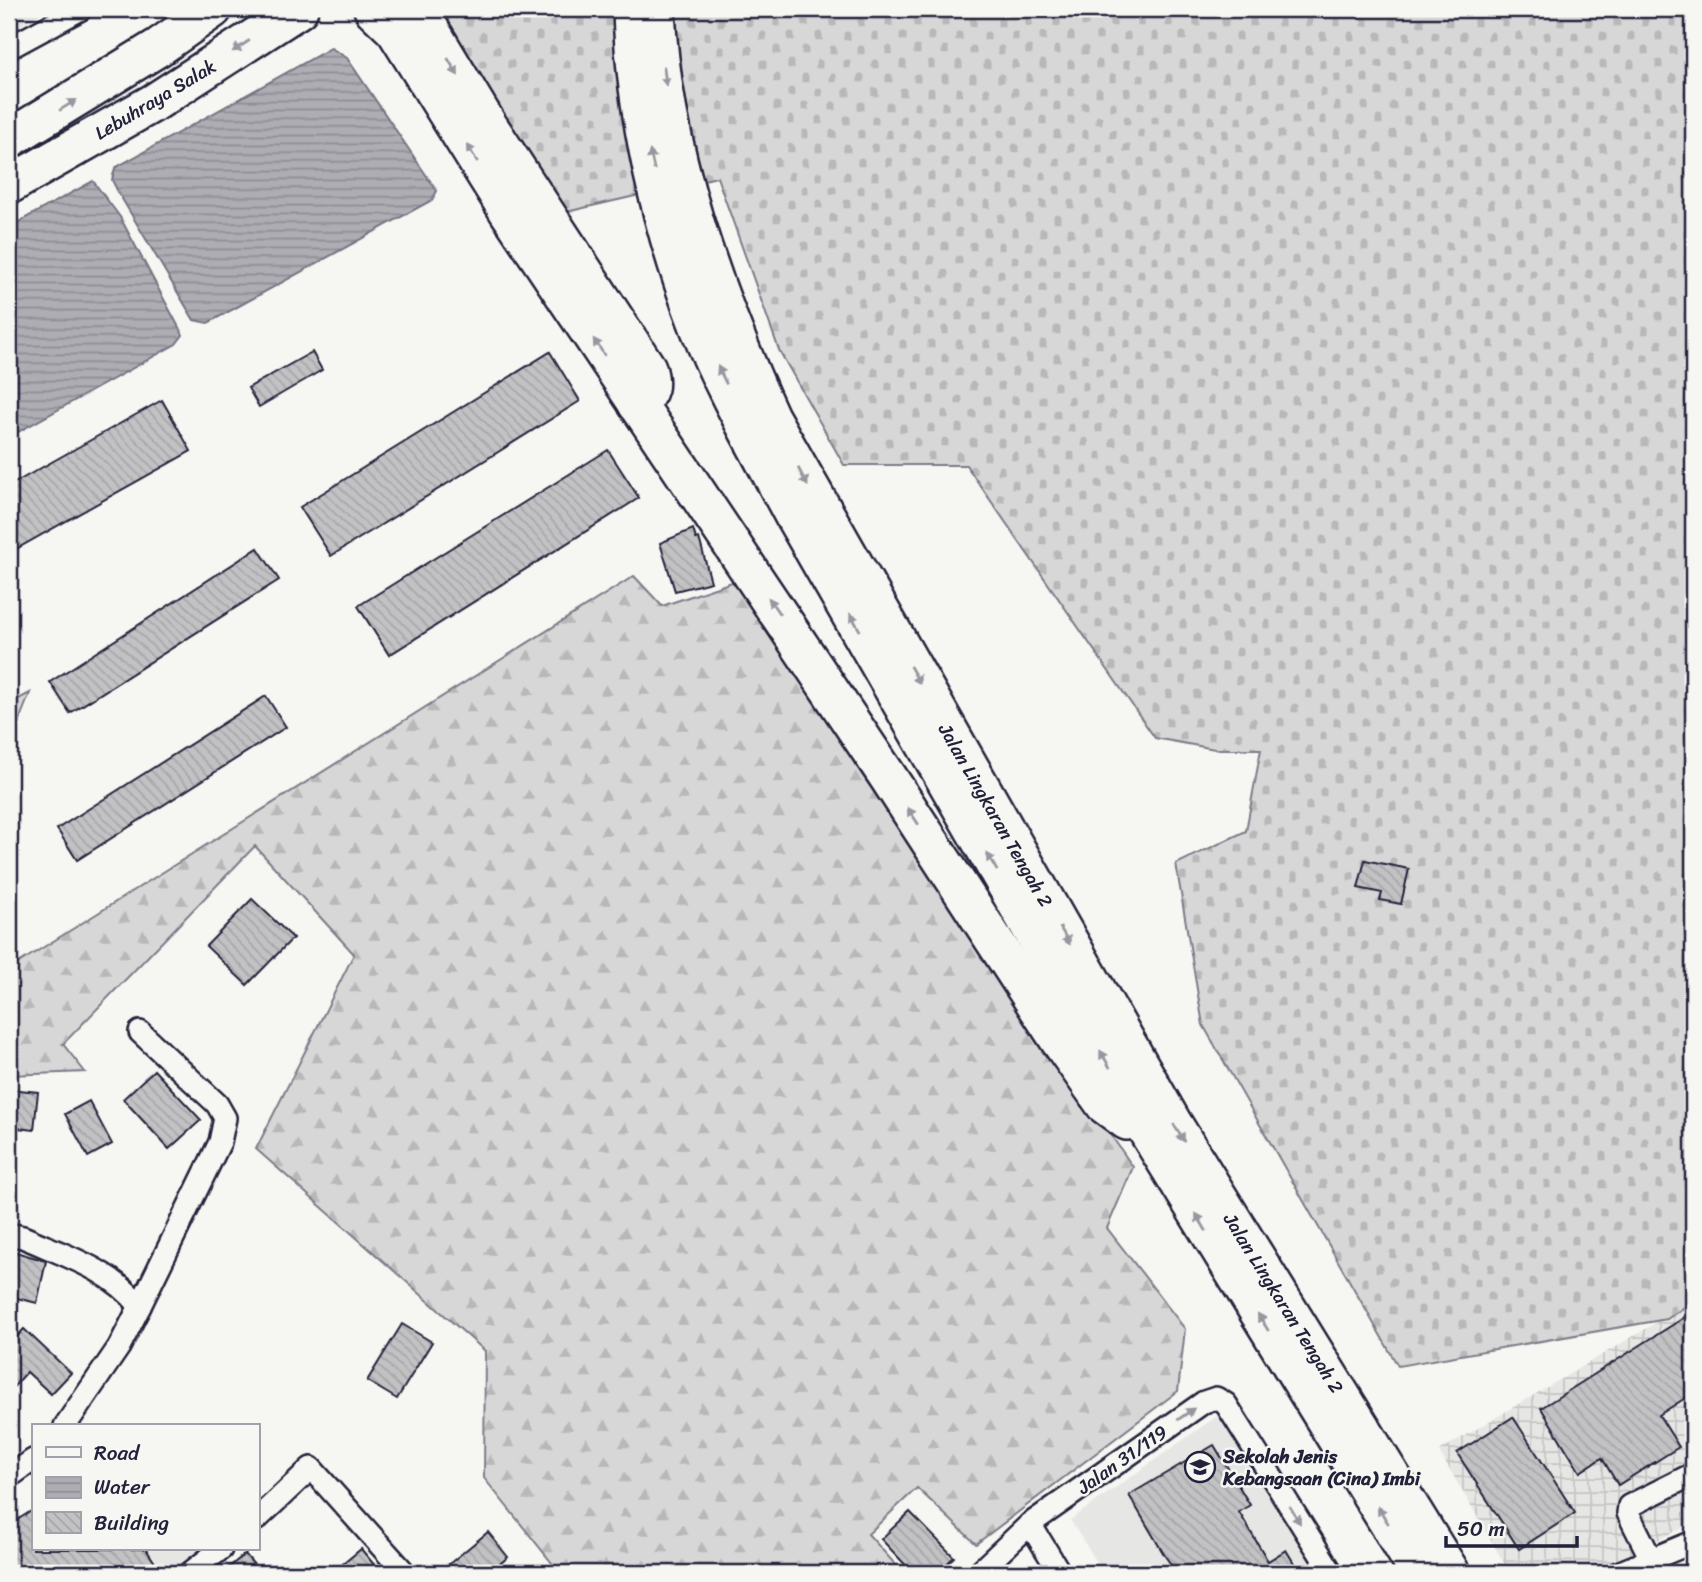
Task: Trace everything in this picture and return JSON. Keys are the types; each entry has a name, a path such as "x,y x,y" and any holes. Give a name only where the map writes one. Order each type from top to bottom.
{"highway":[{"name":"Lebuhraya Salak","path":"9,139 159,47 214,9"},
{"name":"Lebuhraya Salak","path":"9,185 155,102 299,9"},
{"path":"373,9 395,30 508,211 888,777 1057,1038 1105,1105 1152,1139"},
{"path":"418,9 488,125 647,368 651,382 648,395 637,404"},
{"name":"Jalan Lingkaran Tengah 2","path":"632,9 643,122 670,239 700,328 1172,1122 1451,1573"},
{"name":"Jalan Lingkaran Tengah 2","path":"656,9 672,127 702,247 792,513 1152,1139 1419,1573"}],"street":[{"path":"9,48 81,9"},
{"path":"66,1424 119,1347 220,1142 225,1118 217,1104 139,1032"},
{"path":"9,1234 23,1237 105,1273 125,1287 140,1306"},
{"name":"Jalan 31/119","path":"978,1573 1030,1524 1203,1402 1216,1398 1226,1404 1332,1573"},
{"path":"9,1477 32,1462"},
{"path":"259,1517 311,1468 405,1573"},
{"path":"1651,1559 1628,1513 1629,1506 1693,1474"},
{"path":"1030,1524 1060,1573"},
{"path":"1618,1573 1693,1542"},
{"path":"190,1573 220,1550"}],"shaded area":[{"path":"9,9 48,9 9,32"},
{"path":"1693,1301 1693,1523 1590,1573 1510,1573 1439,1451"},
{"name":"Sekolah Jenis Kebangsaan (Cina) Imbi","path":"1220,1414 1323,1573 1104,1573 1070,1520"},
{"path":"80,1550 201,1550 170,1573 93,1573"}],"green space":[{"path":"434,9 1693,9 1693,1301 1667,1319 1398,1366 1203,1025 1176,864 1246,831 1261,749 1215,749 1155,738 966,465 844,465 779,350 717,177 566,212"},
{"path":"634,576 662,606 735,581 861,773 1133,1167 1107,1228 1185,1329 1178,1391 976,1544 917,1488 868,1534 903,1573 560,1573 484,1478 485,1351 256,1149 354,954 255,846 63,1044 85,1072 9,1075 9,969"},
{"path":"30,693 9,746 9,704"}],"water":[{"path":"331,48 347,58 437,191 432,200 208,323 194,320 118,192 112,180 115,168"},
{"path":"93,181 120,217 183,335 176,344 9,437 9,227"}],"building":[{"path":"312,352 322,370 259,407 248,388"},
{"path":"550,352 580,401 331,556 300,507"},
{"path":"162,400 191,451 9,553 9,486"},
{"path":"608,450 639,498 389,655 358,606"},
{"path":"693,529 696,539 699,538 711,582 675,591 660,543"},
{"path":"258,548 279,580 70,713 50,682"},
{"path":"266,696 286,727 77,860 57,829"},
{"path":"1365,860 1409,869 1401,904 1380,900 1382,893 1358,888"},
{"path":"252,899 293,938 247,985 206,946"},
{"path":"154,1070 201,1120 169,1149 123,1099"},
{"path":"9,1089 38,1092 34,1130 9,1127"},
{"path":"89,1101 112,1144 88,1157 65,1114"},
{"path":"9,1250 46,1261 37,1303 9,1296"},
{"path":"1693,1312 1693,1393 1659,1415 1679,1447 1618,1485 1602,1458 1580,1472 1541,1408"},
{"path":"402,1324 432,1342 397,1399 367,1381"},
{"path":"24,1329 71,1373 51,1394 27,1372 9,1392 9,1345"},
{"path":"1513,1417 1575,1513 1519,1549 1457,1453"},
{"path":"1214,1445 1250,1505 1239,1512 1268,1561 1286,1550 1300,1573 1177,1573 1165,1556 1129,1495"},
{"path":"32,1511 32,1550 147,1550 157,1566 146,1573 9,1573 9,1525"},
{"path":"910,1512 954,1557 937,1573 913,1573 881,1539"},
{"path":"488,1532 508,1557 489,1573 457,1573 449,1564"},
{"path":"361,1549 381,1573 332,1573"},
{"path":"245,1554 261,1573 222,1573"}],"place":[{"name":"Sekolah Jenis Kebangsaan (Cina) Imbi","path":"1200,1467"}]}
